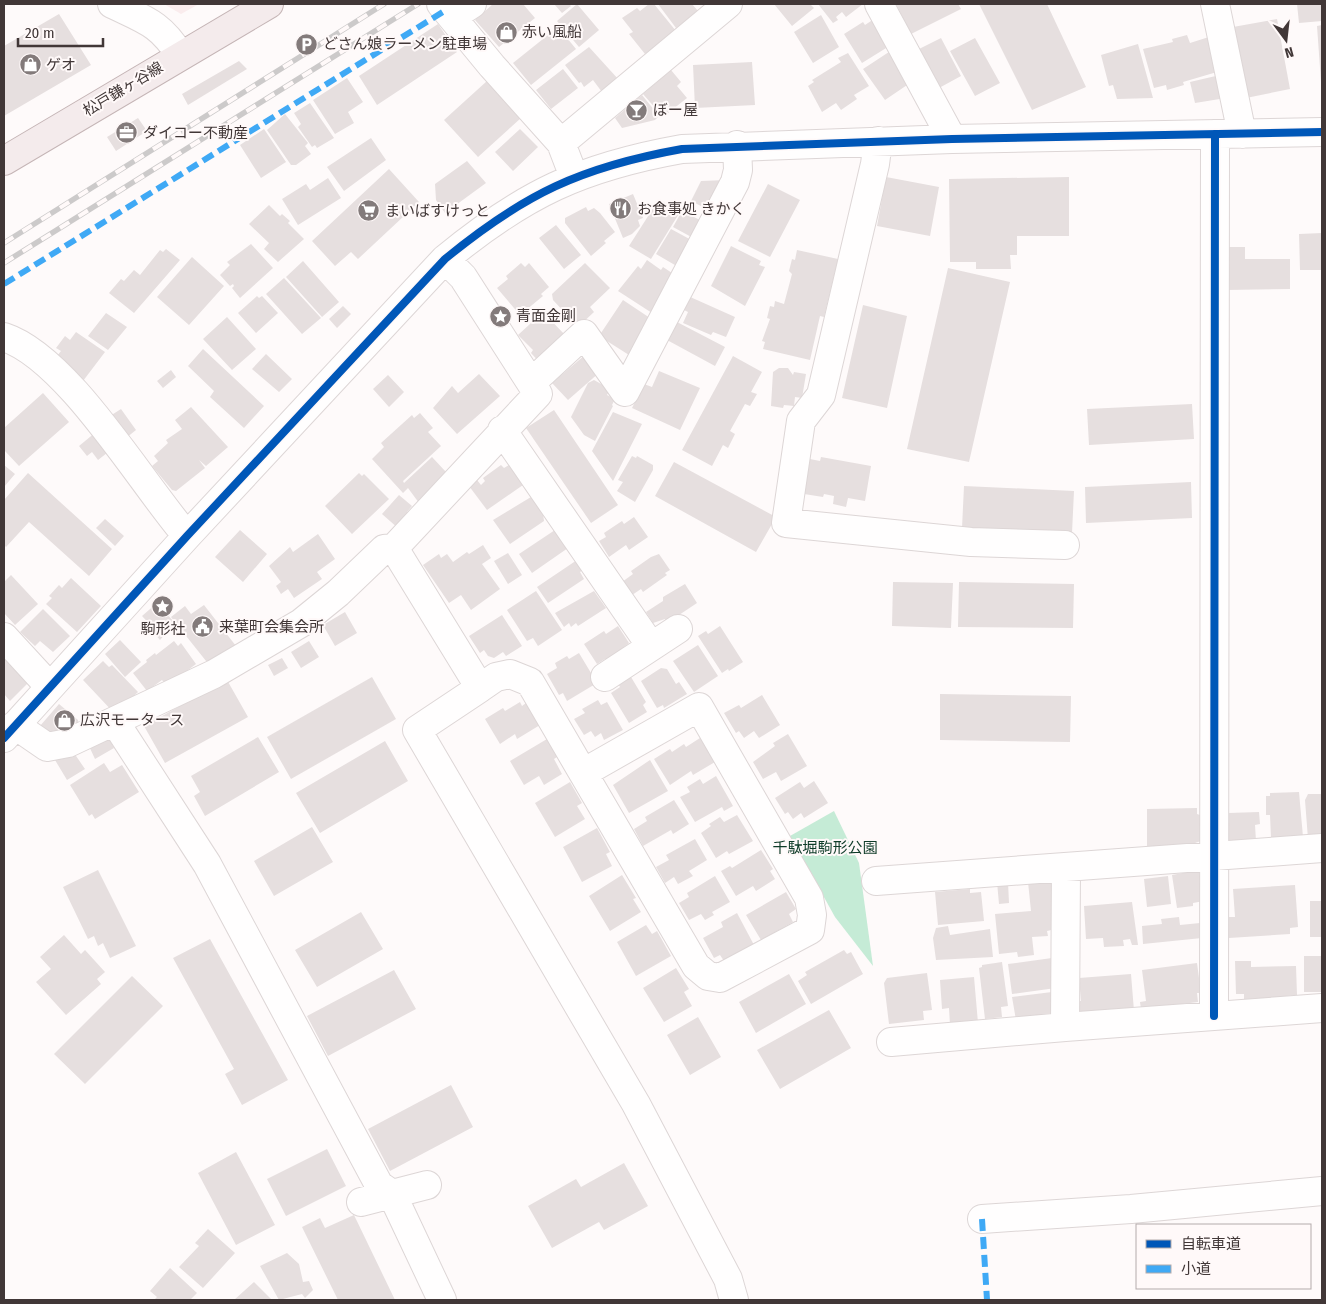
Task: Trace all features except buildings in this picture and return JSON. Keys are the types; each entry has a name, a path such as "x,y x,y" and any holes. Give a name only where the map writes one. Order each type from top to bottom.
{"main road":[{"name":"松戸鎌ヶ谷線","path":"4,161 269,4"}],"street":[{"path":"112,4 159,28 168,36 180,55"},
{"path":"561,143 728,4"},
{"path":"879,4 952,139"},
{"path":"1214,1016 1214,856 1229,134 1215,4"},
{"path":"453,9 561,143 574,177"},
{"path":"445,259 463,277 538,394 502,430 394,548 384,549 338,593 301,623 214,674 68,743 47,747 10,732 187,536 445,259 515,206 574,177 640,156 682,149 737,145 1322,132"},
{"path":"878,141 875,164 821,395 801,421 786,523 971,542 1065,545"},
{"path":"531,383 584,334 625,392 735,182 738,170 737,145"},
{"path":"8,344 64,379 187,536"},
{"path":"502,430 651,646"},
{"path":"394,548 480,688"},
{"path":"605,677 678,629"},
{"path":"4,637 50,687"},
{"path":"584,773 699,707 809,898 812,915 810,930 720,978 708,976 696,966 530,682 510,674 496,677 417,730 636,1104 728,1279 734,1300"},
{"path":"115,722 207,864 380,1185 392,1194 442,1300"},
{"path":"876,881 1322,848"},
{"path":"1065,1028 1066,868"},
{"path":"891,1042 1322,1008"},
{"path":"361,1202 427,1185"},
{"path":"982,1219 1131,1209 1322,1191"}],"shaded area":[{"path":"164,4 199,4 181,14"}],"green space":[{"name":"千駄堀駒形公園","path":"834,811 859,863 873,966 835,917 790,836"}],"railway":[{"path":"4,243 384,4"},
{"path":"4,263 418,4"}],"marked path":[{"path":"4,284 446,10"},
{"path":"982,1219 987,1300"}],"cycle path":[{"path":"4,738 187,536 445,259 501,217 555,186 613,165 682,149 952,139 1322,132"},
{"path":"1214,1016 1215,134"}],"place":[{"name":"赤い風船","path":"506,32"},
{"name":"どさん娘ラーメン駐車場","path":"307,44"},
{"name":"ゲオ","path":"30,65"},
{"name":"ぼー屋","path":"637,110"},
{"name":"ダイコー不動産","path":"127,133"},
{"name":"お食事処 きかく","path":"621,209"},
{"name":"まいばすけっと","path":"369,211"},
{"name":"青面金剛","path":"500,316"},
{"name":"駒形社","path":"163,606"},
{"name":"来葉町会集会所","path":"203,627"},
{"name":"広沢モータース","path":"64,720"}]}
